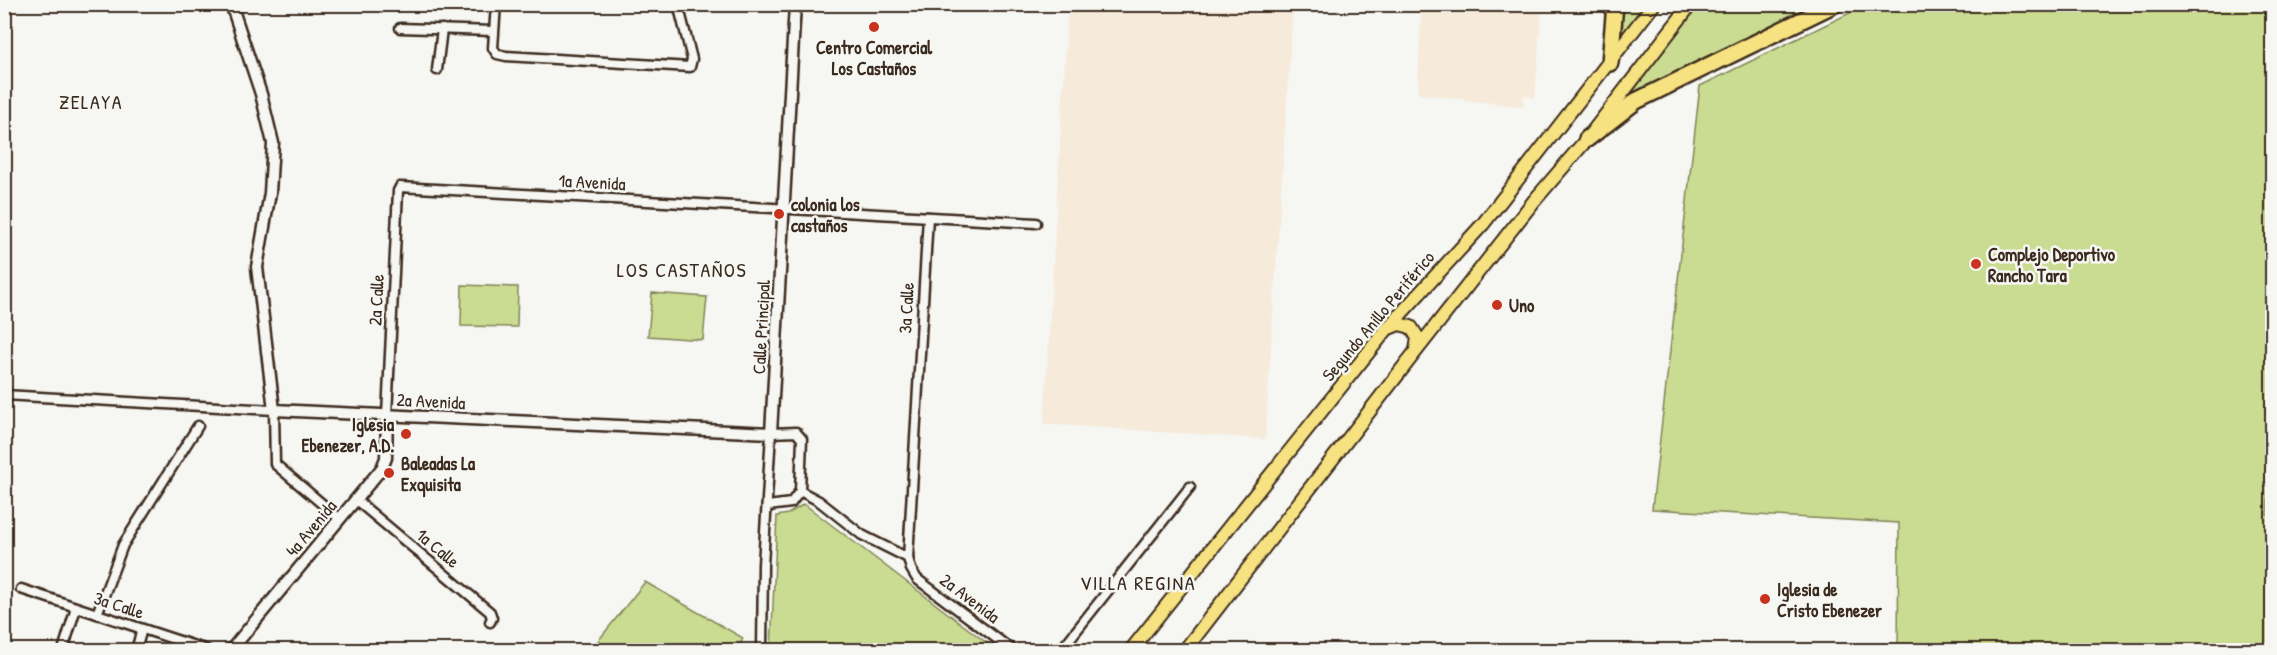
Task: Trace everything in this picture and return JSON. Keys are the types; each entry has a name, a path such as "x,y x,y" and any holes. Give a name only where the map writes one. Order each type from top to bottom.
{"highway":[{"path":"1610,63 1616,4"},
{"path":"1587,139 1636,101 1835,4"}],"main road":[{"name":"Segundo Anillo Periférico","path":"1131,651 1387,329 1483,224 1654,4"},
{"path":"1185,651 1416,351 1534,201 1587,139 1691,4"},
{"path":"1387,329 1399,324 1411,327 1418,338 1416,351"}],"street":[{"path":"231,4 261,94 273,143 270,193 257,267 274,410 275,464 340,519"},
{"path":"496,4 493,48 497,54 690,67 692,59 678,4"},
{"name":"Calle Principal","path":"762,651 764,565 782,209 795,4"},
{"path":"400,28 493,31"},
{"path":"437,70 442,29"},
{"name":"1a Avenida","path":"400,187 1036,222"},
{"name":"2a Calle","path":"387,415 400,187"},
{"name":"3a Calle","path":"911,569 908,558 928,217"},
{"name":"2a Avenida","path":"4,394 274,410 771,433 796,432 802,439 800,491"},
{"name":"4a Avenida","path":"231,651 356,500 385,461 387,415"},
{"path":"98,614 123,544 198,426"},
{"path":"1062,651 1190,487"},
{"path":"768,506 791,503 800,491 819,501 862,535 908,558"},
{"name":"1a Calle","path":"356,500 490,612 492,618 489,622"},
{"name":"2a Avenida","path":"911,569 918,579 1012,651"},
{"name":"3a Calle","path":"21,589 207,651"},
{"path":"63,651 76,608"},
{"path":"136,651 142,629"}],"shaded area":[{"path":"1068,5 1293,5 1265,439 1044,424"},
{"path":"1421,5 1542,5 1535,98 1523,95 1524,107 1418,94"}],"green space":[{"path":"1620,5 1645,5 1615,44"},
{"path":"1696,5 1827,5 1612,112"},
{"name":"Complejo Deportivo Rancho Tara","path":"1866,5 2272,5 2272,442 2267,515 2272,515 2272,650 1898,650 1899,523 1652,509 1700,86"},
{"path":"462,285 518,287 517,327 461,326"},
{"path":"652,293 707,297 703,340 648,336"},
{"path":"804,504 996,650 771,650 777,516 788,514"},
{"path":"645,582 743,638 738,650 602,650 594,646"}],"place":[{"name":"Centro Comercial Los Castaños","path":"874,27"},
{"name":"colonia los castaños","path":"779,214"},
{"name":"Complejo Deportivo Rancho Tara","path":"1976,264"},
{"name":"Uno","path":"1497,305"},
{"name":"Iglesia Ebenezer, A.D.","path":"406,434"},
{"name":"Baleadas La Exquisita","path":"389,473"},
{"name":"Iglesia de Cristo Ebenezer","path":"1765,599"}],"district":[{"name":"ZELAYA","path":"91,101"},
{"name":"LOS CASTAÑOS","path":"682,269"},
{"name":"VILLA REGINA","path":"1138,582"}]}
